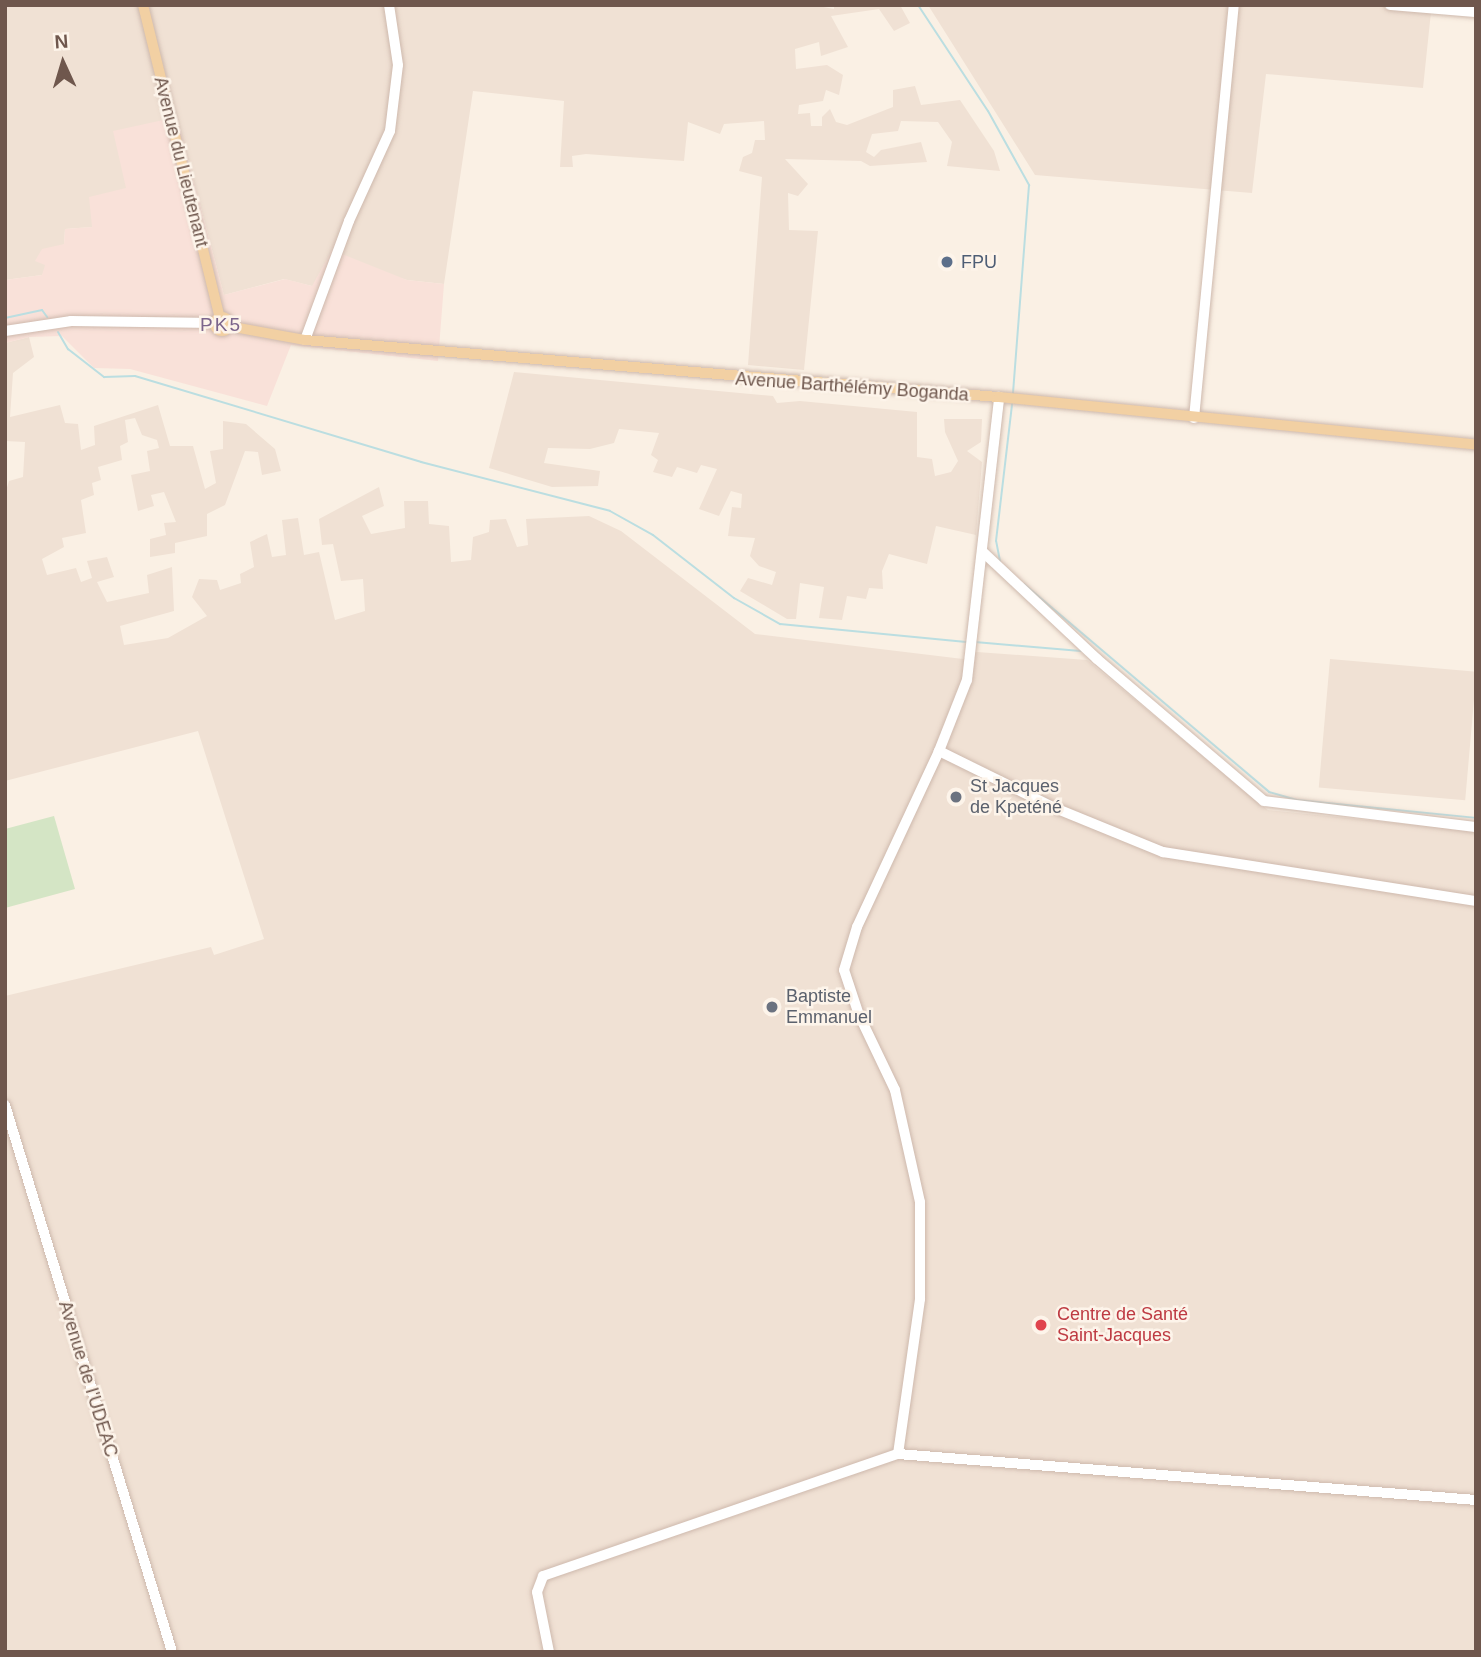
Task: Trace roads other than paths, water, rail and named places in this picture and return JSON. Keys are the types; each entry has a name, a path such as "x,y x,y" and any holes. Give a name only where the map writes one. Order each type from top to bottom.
{"main road":[{"name":"Avenue du Lieutenant","path":"143,5 221,322"},
{"name":"Avenue Barthélémy Boganda","path":"221,322 305,340 1003,397 1476,445"}],"street":[{"path":"305,340 349,221 390,131 398,65 389,5"},
{"path":"1194,418 1234,5"},
{"path":"1390,5 1476,12"},
{"path":"5,331 71,321 221,322"},
{"path":"898,1454 920,1300 920,1202 895,1090 859,1015 844,970 857,927 939,751 967,680 970,636 1003,397"},
{"path":"983,552 1097,659 1264,801 1476,827"},
{"path":"939,751 1055,808 1163,852 1476,901"},
{"name":"Avenue de I'UDEAC","path":"5,1105 172,1652"},
{"path":"549,1652 537,1592 543,1576 898,1454 1476,1500"}],"waterway":[{"path":"918,5 988,111 1029,185 1013,395"},
{"path":"5,318 42,310 47,317"},
{"path":"58,332 68,349 104,377 135,376 421,462 610,511 653,535 734,598 780,624 966,642"},
{"path":"1000,561 996,541 1012,404"},
{"path":"1024,584 1269,792 1297,800 1476,818"},
{"path":"975,642 1081,651"}],"place":[{"name":"FPU","path":"947,262"},
{"name":"St Jacques de Kpeténé","path":"956,797"},
{"name":"Baptiste Emmanuel","path":"772,1007"},
{"name":"Centre de Santé Saint-Jacques","path":"1041,1325"}],"district":[{"name":"PK5","path":"221,325"}]}
